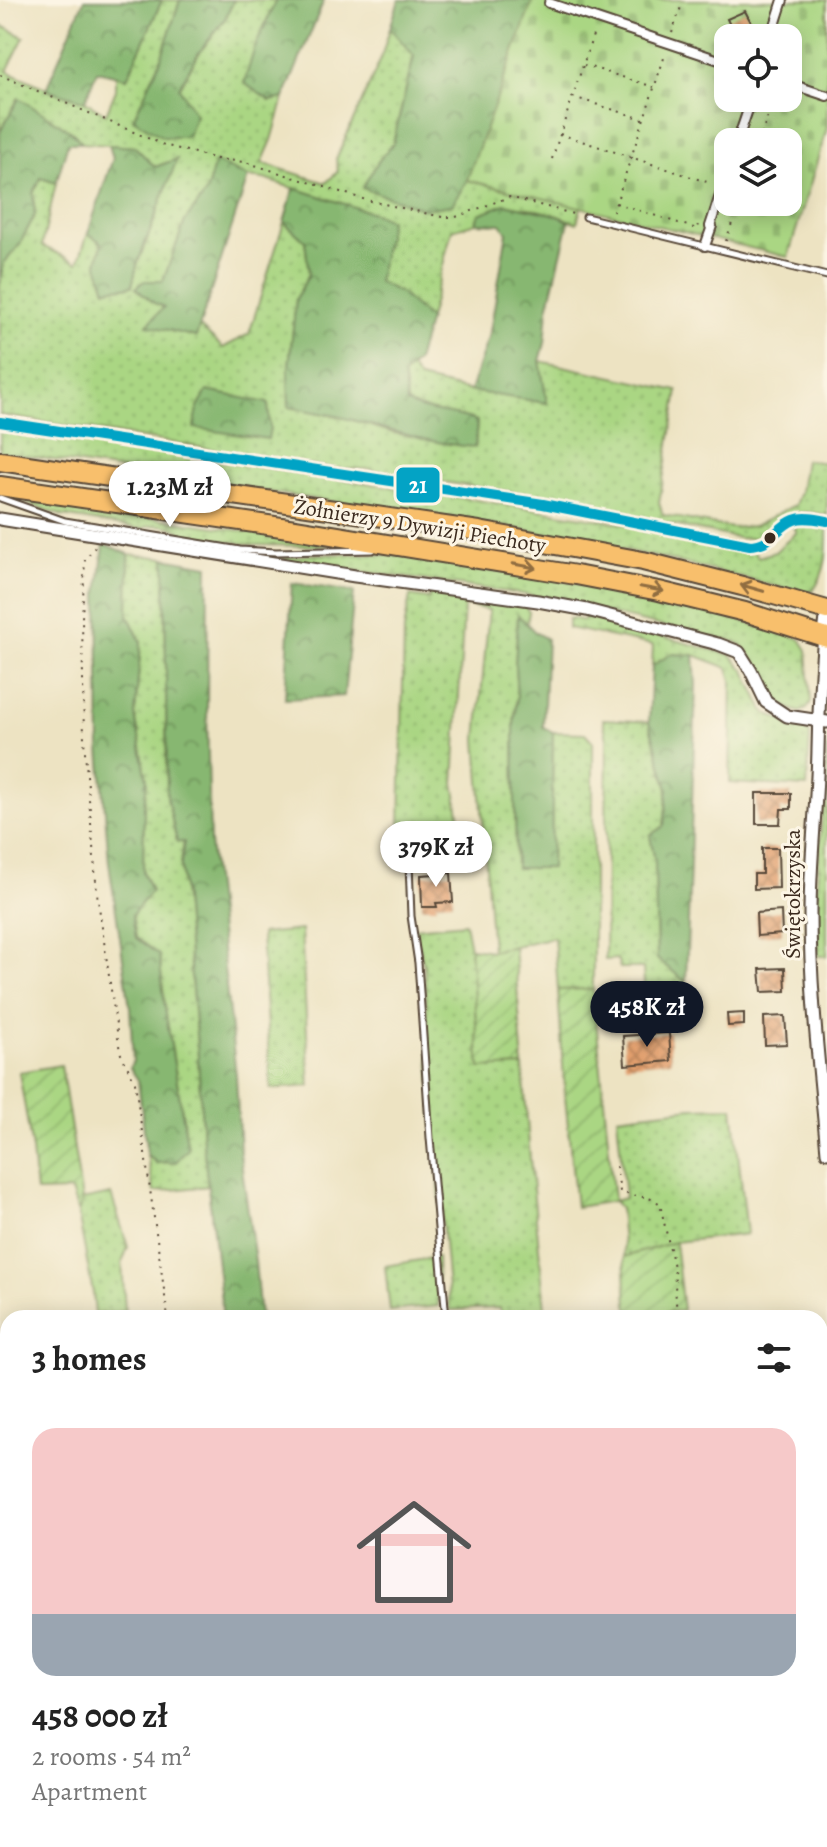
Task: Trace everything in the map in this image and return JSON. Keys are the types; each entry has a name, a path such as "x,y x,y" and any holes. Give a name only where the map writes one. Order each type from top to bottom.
{"highway":[{"name":"Żołnierzy 9 Dywizji Piechoty","path":"0,461 478,538 643,561 827,610"},
{"name":"Żołnierzy 9 Dywizji Piechoty","path":"0,486 433,550 659,591 745,612 825,637"}],"street":[{"path":"775,24 783,0"},
{"path":"549,3 714,58"},
{"path":"802,88 827,96"},
{"path":"705,246 714,214"},
{"path":"0,422 543,504 750,545 766,542 793,520 808,518 827,521"},
{"path":"0,519 587,610 739,652 766,702 787,716 822,721"},
{"name":"Świętokrzyska","path":"827,610 820,665 822,721 812,836 810,915 827,1152"}],"lane":[{"path":"586,217 827,276"},
{"path":"0,498 65,521 240,550 433,550"},
{"path":"409,863 445,1310"}],"path":[{"path":"612,213 681,7"},
{"path":"552,159 598,19"},
{"path":"583,64 654,87"},
{"path":"0,75 164,145 217,159 245,162 366,200 442,217 456,217 509,197 586,217"},
{"path":"572,97 643,119"},
{"path":"560,134 714,184"},
{"path":"616,202 697,229 700,223 710,226"},
{"path":"726,241 734,216"},
{"path":"105,537 85,559 82,618 85,756 97,893 109,979 120,1052 135,1082 167,1310"},
{"path":"616,1166 620,1191 660,1204 674,1267 677,1310"}],"green space":[{"path":"84,0 162,0 127,78 97,71 85,101 46,89"},
{"path":"162,0 180,0 160,62 196,115 179,88 234,0 276,0 255,47 270,101 284,98 262,163 326,183 338,171 336,159 380,61 390,28 414,55 393,143 377,163 452,205 467,180 581,207 577,223 525,207 479,214 476,223 452,230 429,319 399,292 378,282 376,214 264,179 248,177 215,162 206,193 185,222 163,282 145,281 136,288 164,307 148,324 195,337 199,326 223,348 249,334 284,222 305,241 309,274 296,299 288,376 290,407 350,419 393,433 475,447 477,421 407,404 403,375 411,368 419,379 547,403 540,361 678,391 659,503 663,515 732,528 754,526 795,505 805,460 827,463 827,515 801,513 759,536 738,538 511,492 369,469 336,469 0,415 0,284 3,263 18,247 35,215 33,193 41,178 56,183 42,246 78,263 88,233 102,243 97,264 106,289 132,285 175,160 155,167 135,147 82,143 72,132 18,99 0,132 0,25 24,37 7,71 85,101 106,114 116,90 116,75 127,78"},
{"path":"180,0 234,0 179,87 196,115 187,137 163,137 133,119 160,62"},
{"path":"276,0 324,0 284,98 270,101 244,83 255,47"},
{"path":"399,0 533,0 467,180 452,205 425,209 362,188 393,143 414,56 390,28"},
{"path":"533,0 827,0 827,128 802,211 802,128 714,128 714,216 800,216 788,257 467,180"},
{"path":"19,98 72,132 82,143 68,143 56,183 41,178 33,193 35,215 18,247 4,263 0,284 0,132"},
{"path":"109,145 135,147 155,167 177,159 132,286 106,289 97,264 102,243 88,233 113,158"},
{"path":"215,162 248,177 196,337 147,325 164,307 136,288 145,281 163,281 185,221 206,193"},
{"path":"294,188 390,220 378,282 399,292 429,319 417,361 403,375 407,403 477,421 475,447 428,440 289,407 288,376 296,299 309,274 305,241 284,222"},
{"path":"505,204 553,214 569,221 548,309 540,361 547,403 470,391 490,332 507,232 501,224 476,223 479,214"},
{"path":"207,391 268,403 268,439 194,428 198,408"},
{"path":"0,427 620,523 755,552 758,557 775,552 797,532 793,526 813,524 827,528 825,561 813,591 801,593 663,558 524,530 0,452"},
{"path":"9,497 331,546 253,545 184,535 164,526 141,529 63,516"},
{"path":"104,544 129,554 128,615 141,642 135,715 147,780 143,872 151,891 132,915 136,938 159,955 188,1149 176,1162 157,1163 147,1155 138,1080 130,1068 133,1061 130,1007 109,863 100,748 98,594"},
{"path":"129,554 165,558 167,797 177,842 184,841 181,864 208,1186 154,1192 147,1155 157,1163 188,1149 159,956 136,938 132,915 151,891 143,872 147,780 135,715 141,642 128,615"},
{"path":"318,554 410,555 595,586 788,634 800,639 807,650 811,702 807,709 800,712 780,703 749,654 733,641 529,595 280,558"},
{"path":"165,558 208,566 210,842 236,1075 240,1154 259,1310 222,1310 203,1143 181,864 184,842 177,842 167,797"},
{"path":"292,583 354,592 344,696 285,699"},
{"path":"433,591 524,605 529,612 527,624 518,616 515,666 516,868 551,867 553,732 585,733 593,742 593,989 558,990 554,937 492,951 477,739 489,610 464,605 454,783 461,826 400,832 404,630 410,596 429,599"},
{"path":"518,615 547,639 543,727 553,732 551,868 516,868 514,725"},
{"path":"585,616 731,655 745,671 764,711 802,726 810,734 807,787 730,783 732,680 728,668 694,655 671,654 652,666 653,645 568,628 568,619 584,621"},
{"path":"671,654 694,655 696,685 686,982 657,959 655,861 650,835 664,826 668,789 649,722 652,666"},
{"path":"603,719 649,722 668,790 664,826 650,836 655,861 657,959 686,982 685,1015 646,1018 643,968 620,968 617,959 605,960 607,739"},
{"path":"827,747 827,956 818,956 817,885"},
{"path":"465,923 480,1067 523,1066 545,1310 450,1310 433,1119 424,966 415,928"},
{"path":"301,930 310,1086 271,1089 261,934"},
{"path":"514,946 523,1066 480,1068 470,948 492,951"},
{"path":"593,989 614,1201 576,1207 558,990"},
{"path":"61,1065 82,1200 78,1213 71,1191 36,1192 19,1072"},
{"path":"733,1107 747,1234 675,1242 624,1257 620,1208 614,1201 625,1198 617,1117 692,1108"},
{"path":"111,1194 128,1247 122,1263 125,1310 95,1310 78,1213 82,1200"},
{"path":"675,1242 683,1310 629,1310 624,1257"},
{"path":"437,1257 438,1306 390,1310 385,1266"}],"building":[{"path":"745,11 752,24 729,24 727,19"},
{"path":"756,793 791,793 791,809 781,809 780,824 756,824"},
{"path":"762,848 778,848 779,888 754,889 754,874 762,874"},
{"path":"451,873 453,902 422,907 421,875"},
{"path":"781,911 782,934 757,936 756,913"},
{"path":"785,968 786,991 762,992 760,969"},
{"path":"744,1013 744,1025 728,1026 727,1014"},
{"path":"785,1016 787,1044 765,1045 764,1017"},
{"path":"669,1033 671,1061 625,1065 623,1036"}],"transit line":[{"name":"21","path":"0,422 543,504 750,545 764,542 794,520 827,521"}]}
